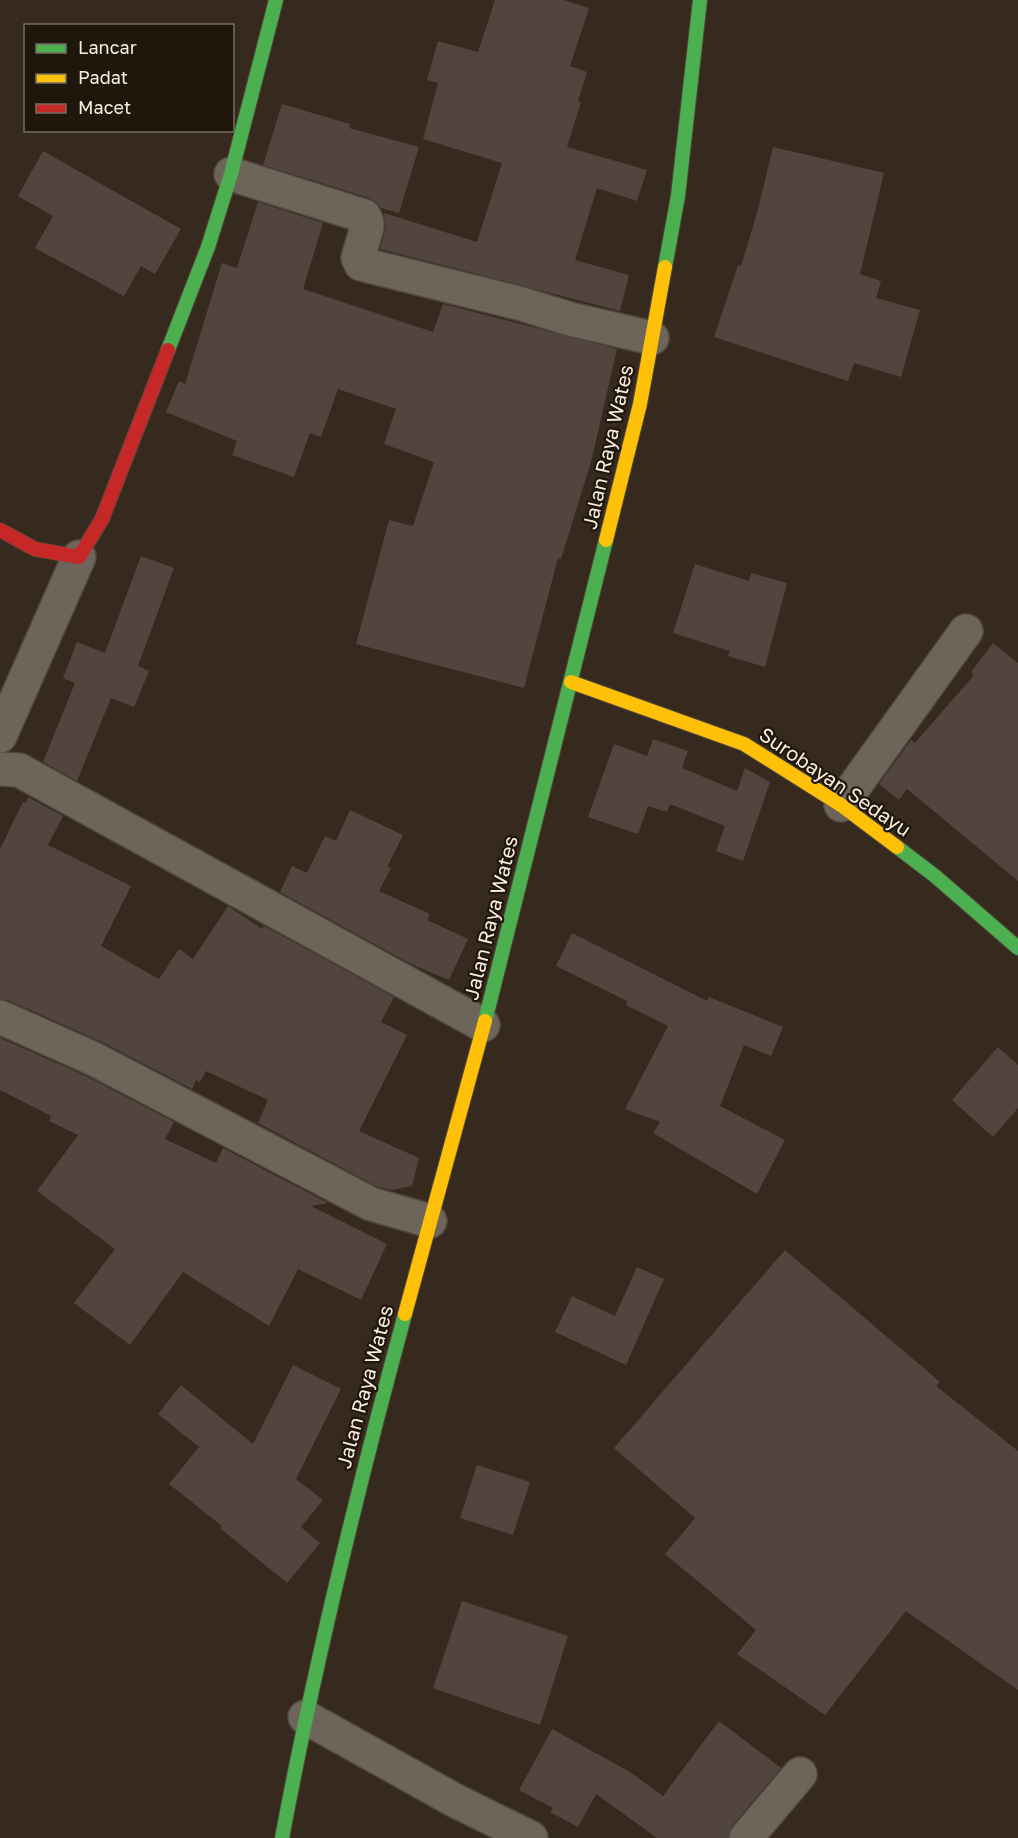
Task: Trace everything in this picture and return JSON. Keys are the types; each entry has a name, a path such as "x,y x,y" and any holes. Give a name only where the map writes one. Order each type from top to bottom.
{"main road":[{"path":"0,530 35,549 79,557 102,519 208,247 231,174 276,0"},
{"name":"Jalan Raya Wates","path":"282,1836 305,1717 378,1412 483,1025 640,404 678,196 699,0"},
{"name":"Surobayan Sedayu","path":"571,682 744,744 841,805 935,876 1018,948"}],"street":[{"path":"231,174 364,216 367,227 358,258 361,264 652,338"},
{"path":"0,736 79,557"},
{"path":"841,805 966,631"},
{"path":"0,769 19,770 483,1025"},
{"path":"0,1017 94,1059 371,1204 430,1221"},
{"path":"305,1717 456,1802 531,1838"},
{"path":"746,1838 800,1774"}],"building":[{"path":"495,0 563,0 589,8 570,66 587,72 578,101 581,102 567,147 647,170 637,201 597,188 575,260 629,275 620,311 380,249 386,227 384,213 477,242 502,163 423,139 438,83 427,80 438,41 478,52"},
{"path":"282,104 350,124 349,128 419,147 399,213 381,208 370,198 263,165"},
{"path":"773,147 884,173 860,274 881,281 876,298 920,310 901,377 854,363 848,381 714,337 738,265 741,266"},
{"path":"43,151 181,229 155,274 141,266 124,296 35,248 53,216 18,196"},
{"path":"258,202 323,223 303,289 433,332 443,304 617,349 591,462 561,559 558,558 524,688 356,644 389,520 413,526 434,462 384,444 396,409 338,389 321,437 310,433 294,477 232,455 237,441 166,412 179,381 185,384 222,263 237,268"},
{"path":"141,556 174,568 138,666 149,671 134,707 111,698 77,781 43,762 75,683 63,678 77,642 105,653"},
{"path":"695,564 749,581 751,573 787,583 765,667 728,656 730,651 673,633"},
{"path":"993,643 1018,663 1018,881 907,789 899,800 879,784 911,740 915,743 974,675 971,672"},
{"path":"653,739 688,751 682,768 737,791 745,768 770,782 743,861 716,851 725,826 670,804 667,812 648,806 638,834 588,817 614,744 647,756"},
{"path":"28,797 63,816 48,845 131,886 101,946 159,979 179,949 193,959 228,906 262,929 264,926 394,997 381,1022 407,1035 359,1131 419,1158 412,1186 392,1190 378,1187 258,1123 268,1100 206,1071 200,1082 196,1080 192,1089 102,1042 8,1000 0,999 0,849 23,802 26,803"},
{"path":"350,810 403,835 387,867 391,868 379,891 430,914 427,920 468,939 449,980 411,964 280,892 292,866 307,873 325,836 336,841"},
{"path":"572,933 707,1001 709,997 783,1027 771,1056 744,1045 720,1106 785,1140 757,1194 653,1133 660,1122 625,1109 668,1026 626,1005 627,1001 556,966"},
{"path":"0,1038 86,1076 174,1122 165,1139 216,1163 223,1148 328,1203 311,1206 387,1244 361,1300 298,1269 269,1326 183,1272 130,1345 74,1303 115,1249 37,1191 78,1135 49,1121 51,1116 0,1090"},
{"path":"998,1047 1018,1065 1018,1108 993,1137 952,1100"},
{"path":"785,1250 940,1382 936,1386 1018,1451 1018,1690 906,1611 825,1715 737,1654 756,1630 665,1554 695,1518 614,1448"},
{"path":"637,1267 664,1279 626,1365 555,1332 572,1296 615,1316"},
{"path":"293,1365 341,1389 296,1479 323,1500 301,1527 320,1543 287,1583 220,1528 222,1526 169,1484 199,1447 158,1414 181,1385 253,1444"},
{"path":"477,1465 530,1482 513,1535 460,1518"},
{"path":"462,1601 568,1636 540,1725 433,1688"},
{"path":"719,1721 781,1768 732,1826 728,1838 657,1838 596,1794 578,1827 550,1812 553,1808 519,1790 552,1729 630,1772 663,1796"}],"traffic: fast":[{"path":"168,350 208,247 231,174 276,0"},
{"path":"665,267 678,196 700,0"},
{"path":"485,1021 606,540"},
{"path":"897,847 935,876 1018,948"},
{"path":"282,1838 338,1575 405,1314"}],"traffic: slow":[{"path":"606,540 640,404 665,267"},
{"path":"571,682 744,744 841,805 897,847"},
{"path":"405,1314 485,1021"}],"traffic: jam":[{"path":"0,530 35,549 79,557 102,519 168,350"}]}
